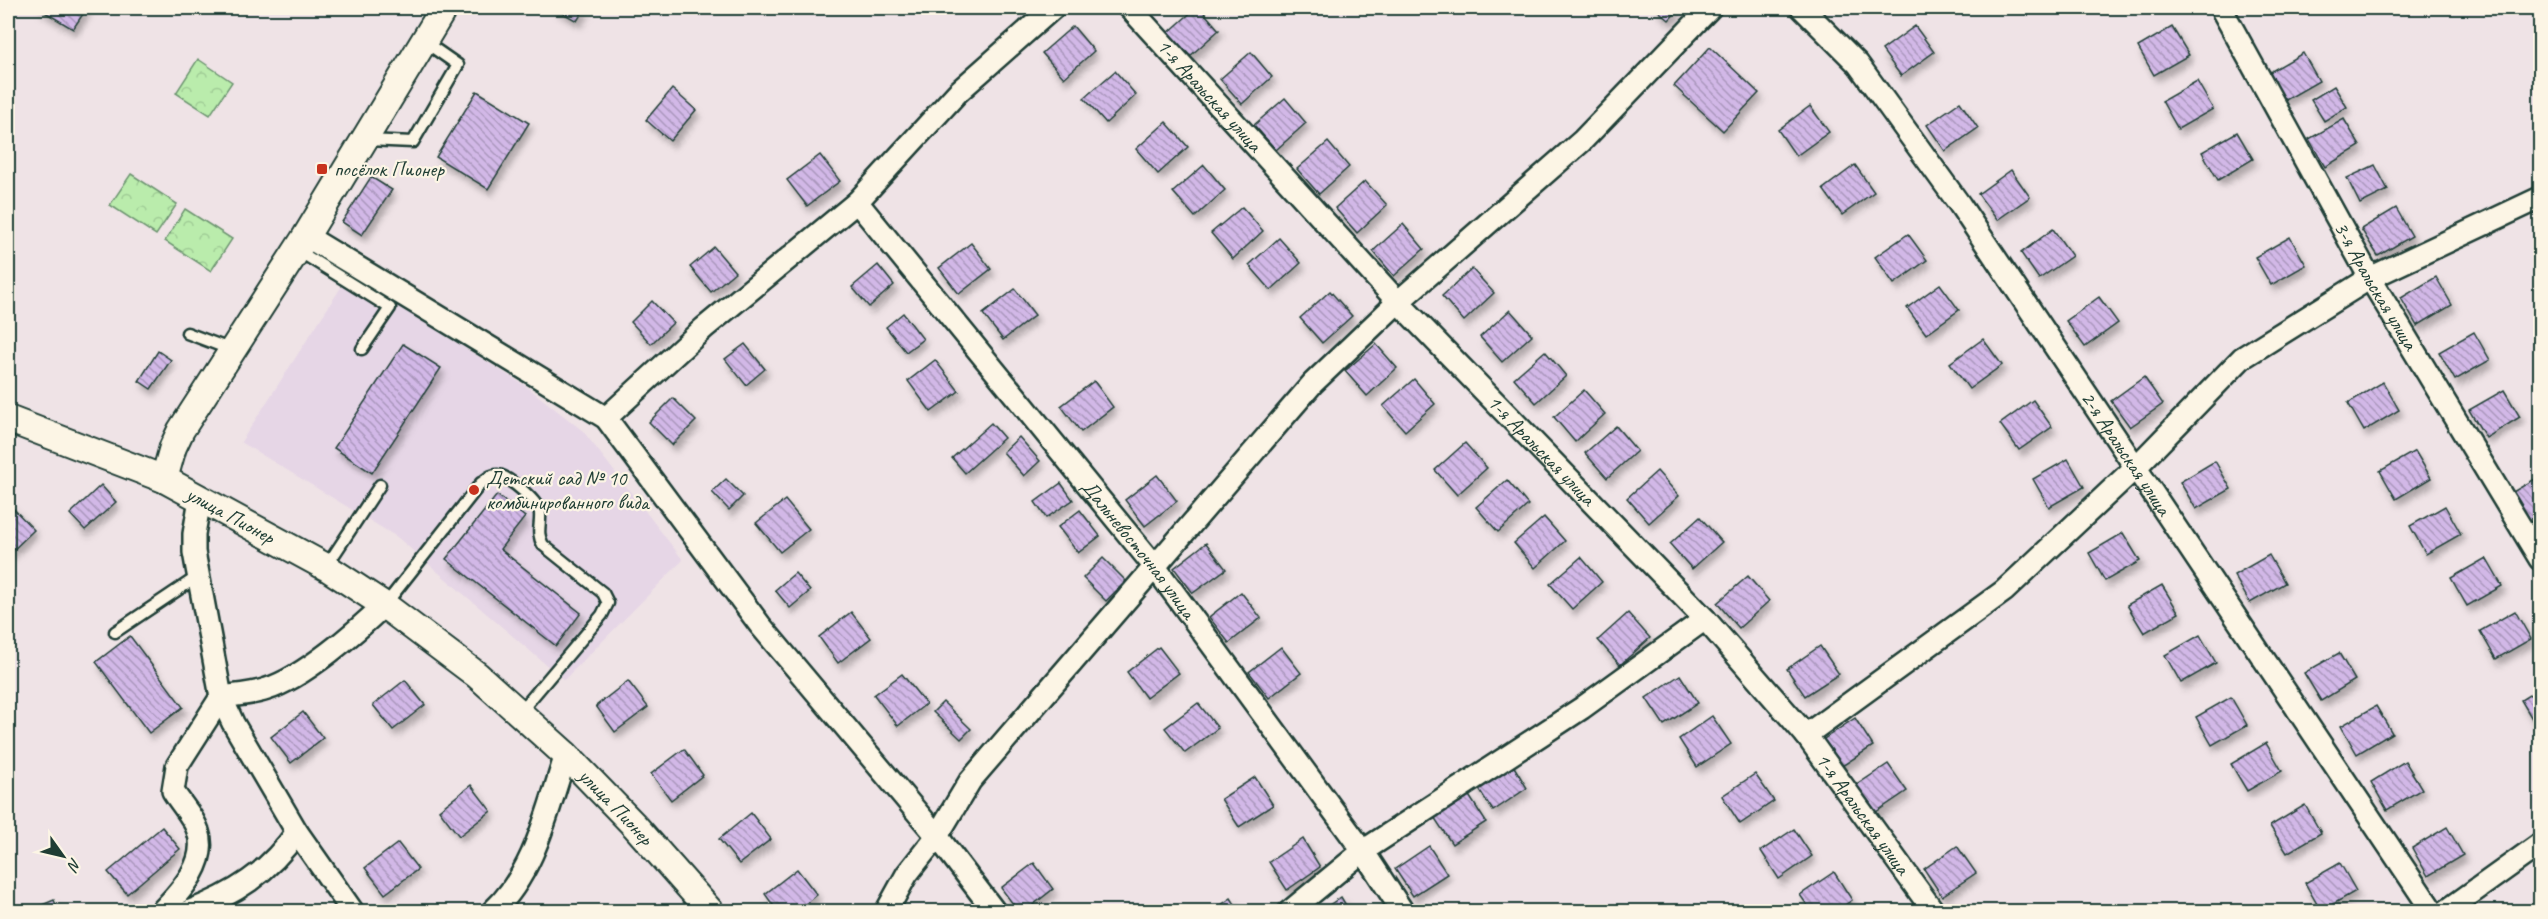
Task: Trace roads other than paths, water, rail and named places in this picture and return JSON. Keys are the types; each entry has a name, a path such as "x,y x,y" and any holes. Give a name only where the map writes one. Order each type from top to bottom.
{"street":[{"name":"улица Пионер","path":"444,8 302,243 181,430 173,447 164,479 326,567 422,631 520,712 566,754 635,826 711,912"},
{"path":"606,418 704,328 856,202 958,92 1053,8"},
{"name":"1-я Аральская улица","path":"1130,8 1398,302 1705,619 1806,735 1934,912"},
{"path":"886,912 907,874 937,836 970,781 1313,384 1398,302 1582,141 1710,8"},
{"name":"2-я Аральская улица","path":"1802,8 1858,64 1960,204 2433,912"},
{"name":"3-я Аральская улица","path":"2221,8 2370,278 2541,559"},
{"path":"1806,735 2004,591 2137,466 2242,358 2370,278 2541,198"},
{"name":"Дальневосточная улица","path":"856,202 1155,567 1363,851 1403,912"},
{"path":"302,243 606,418 760,625 937,836 995,912"},
{"path":"8,419 164,479"},
{"path":"201,500 194,534 197,577 221,697 233,723 297,832 353,912"},
{"path":"161,912 185,887 200,853 198,831 172,791 177,766 221,697 266,690 284,681 330,651 384,605"},
{"path":"1289,912 1363,851 1582,708 1705,619"},
{"path":"492,912 519,880 547,813 566,754"},
{"path":"188,912 222,898 247,883 271,864 297,832"},
{"path":"2445,912 2541,844"}],"lane":[{"path":"363,140 413,142 458,65 423,41"},
{"path":"302,243 390,308 362,349"},
{"path":"187,333 233,350"},
{"path":"384,605 481,483 498,475 509,480 535,502 540,511 537,535 543,545 603,593 608,603 602,615 520,712"},
{"path":"326,567 380,485"},
{"path":"115,632 197,577"}],"place":[{"name":"посёлок Пионер","path":"322,169"},
{"name":"Детский сад № 10 комбинированного вида","path":"474,490"}]}
